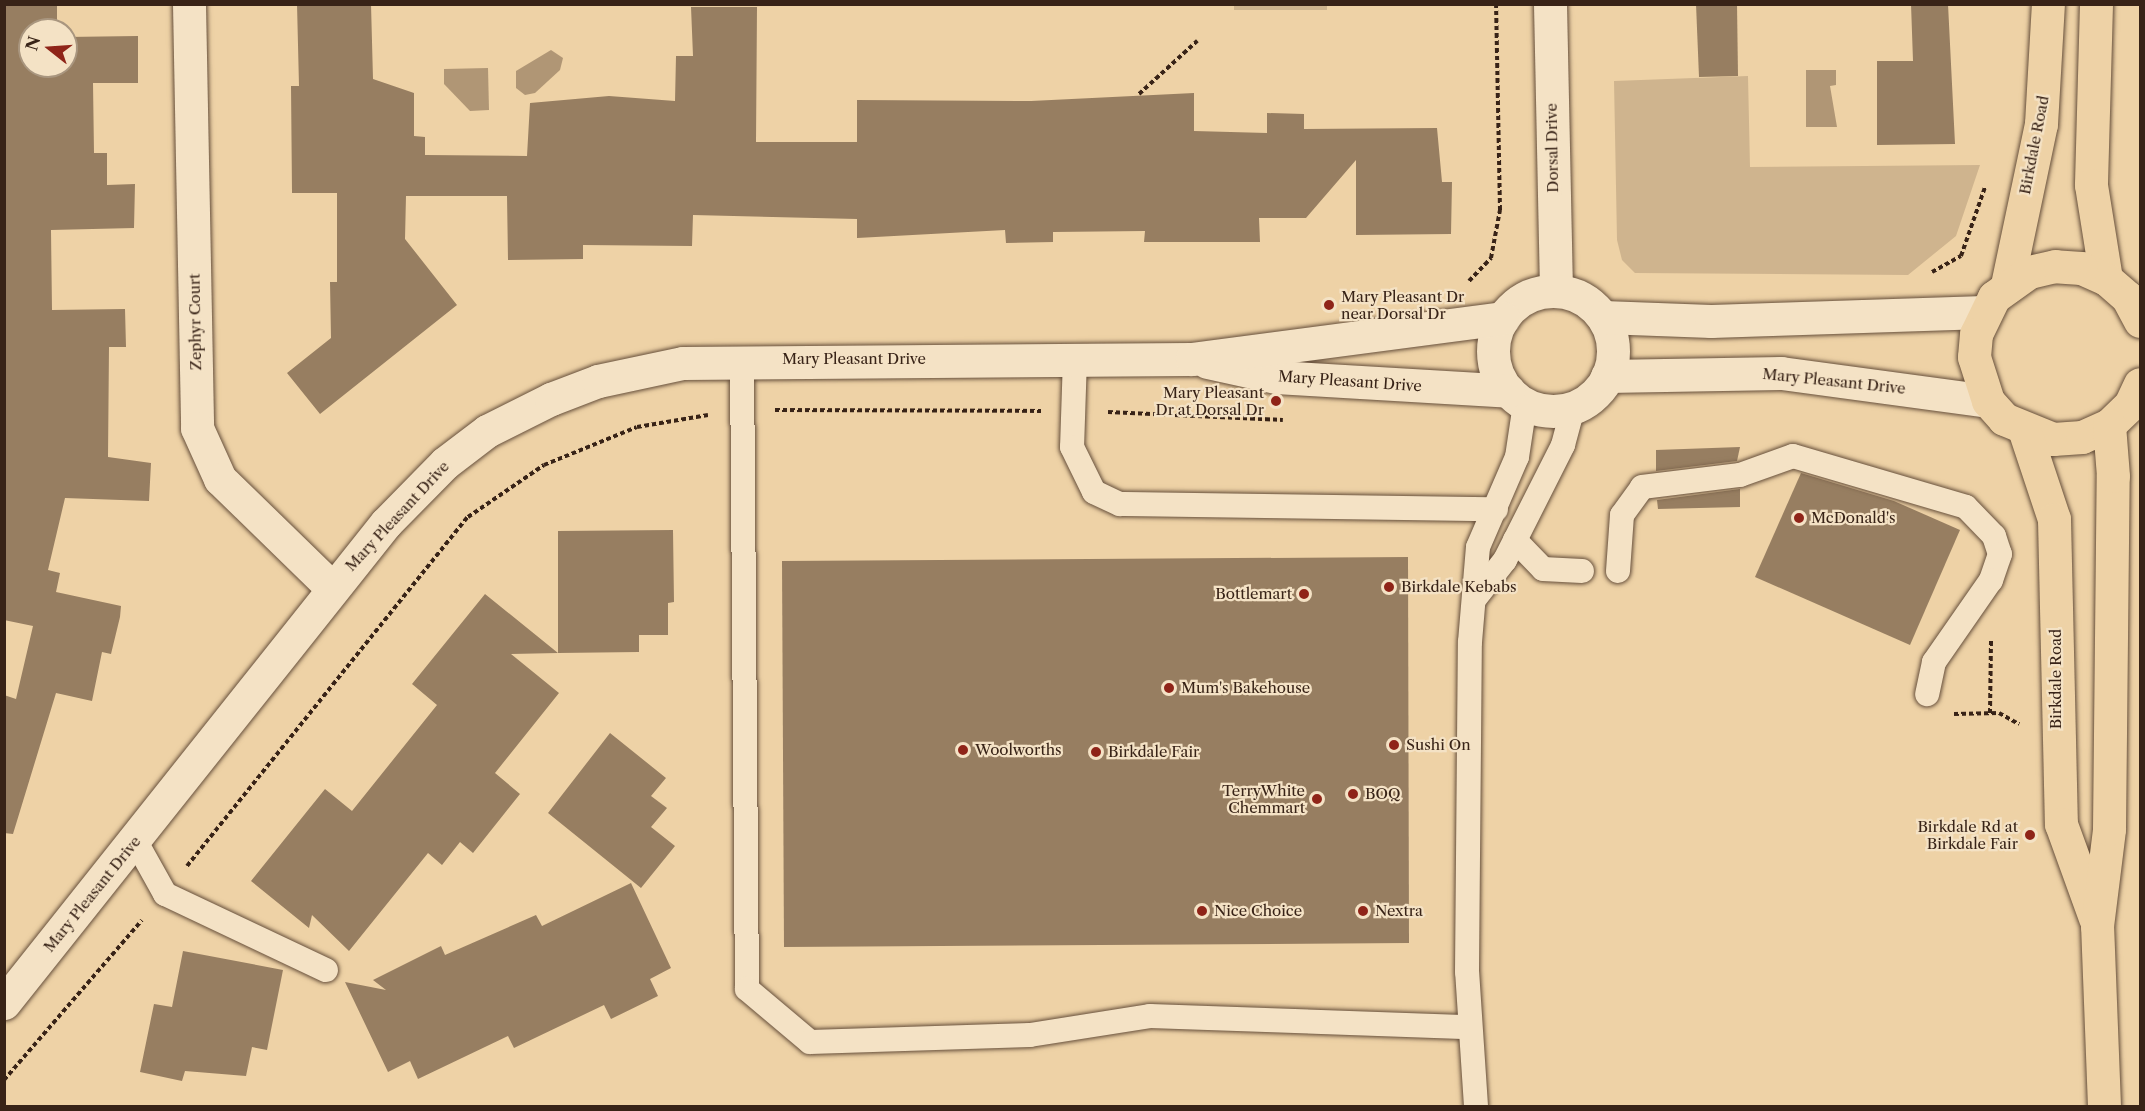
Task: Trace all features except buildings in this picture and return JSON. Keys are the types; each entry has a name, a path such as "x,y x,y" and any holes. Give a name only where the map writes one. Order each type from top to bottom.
{"main road":[{"name":"Birkdale Road","path":"2007,285 2041,124 2048,4"},
{"path":"2096,4 2091,185 2106,279"},
{"path":"2140,321 2127,297 2106,279 2081,268 2055,266 2007,285 1984,312 1974,357 1988,401 2025,432 2053,439 2082,437 2109,425 2130,405 2140,384"},
{"name":"Birkdale Road","path":"2104,1107 2097,926 2109,829 2109,425"},
{"name":"Birkdale Road","path":"2025,432 2054,519 2061,824 2097,926"}],"street":[{"name":"Zephyr Court","path":"189,4 197,428 220,479 331,587"},
{"name":"Dorsal Drive","path":"1550,4 1556,291"},
{"path":"1603,317 1613,357 1607,376 1573,408 1540,410 1517,398 1494,356 1503,318 1517,303 1556,291 1574,294 1603,317 1711,321 1984,312"},
{"name":"Mary Pleasant Drive","path":"4,1004 135,840 331,587 445,463 487,431 598,381 683,363 742,359 1192,359 1277,344 1374,339 1503,318"},
{"name":"Mary Pleasant Drive","path":"1192,359 1276,377 1517,398"},
{"name":"Mary Pleasant Drive","path":"1607,376 1781,373 1988,401"}],"lane":[{"path":"1075,358 1071,411 1072,447 1082,475 1094,492 1120,504 1496,509"},
{"path":"742,359 747,989 810,1042 1030,1035 1150,1016 1470,1028"},
{"path":"1476,1107 1470,1028 1467,702 1478,547 1518,457 1517,398"},
{"path":"1476,597 1515,540 1563,445 1573,408"},
{"path":"1618,571 1622,515 1642,487 1740,475 1793,456 1966,507 1994,536 2000,554 1991,580 1934,662 1927,694"},
{"path":"1515,540 1543,569 1582,571"},
{"path":"135,840 165,894 326,970"}],"path":[{"path":"1444,328 1449,286 1482,272 1497,237 1496,4"},
{"path":"1139,94 1197,41"},
{"path":"1925,273 1961,256 1988,179"},
{"path":"4,1080 165,894 468,517 544,465 637,427 744,410 1071,411 1296,420"},
{"path":"1990,713 1991,633"}],"shaded area":[{"path":"1234,5 1327,5 1327,10 1234,10"},
{"path":"551,50 563,58 560,70 535,93 525,95 516,88 516,71"},
{"path":"488,68 489,110 470,111 444,84 444,69"},
{"path":"1806,70 1836,70 1836,85 1830,86 1837,127 1806,127"},
{"path":"1748,76 1750,167 1980,165 1956,236 1908,275 1635,273 1622,260 1617,240 1614,81"}],"place":[{"name":"Mary Pleasant Dr near Dorsal Dr","path":"1329,305"},
{"name":"Mary Pleasant Dr at Dorsal Dr","path":"1276,401"},
{"name":"McDonald's","path":"1799,518"},
{"name":"Birkdale Kebabs","path":"1389,587"},
{"name":"Bottlemart","path":"1304,594"},
{"name":"Mum's Bakehouse","path":"1169,688"},
{"name":"Sushi On","path":"1394,745"},
{"name":"Woolworths","path":"963,750"},
{"name":"Birkdale Fair","path":"1096,752"},
{"name":"BOQ","path":"1353,794"},
{"name":"TerryWhite Chemmart","path":"1317,799"},
{"name":"Birkdale Rd at Birkdale Fair","path":"2030,835"},
{"name":"Nice Choice","path":"1202,911"},
{"name":"Nextra","path":"1363,911"}]}
